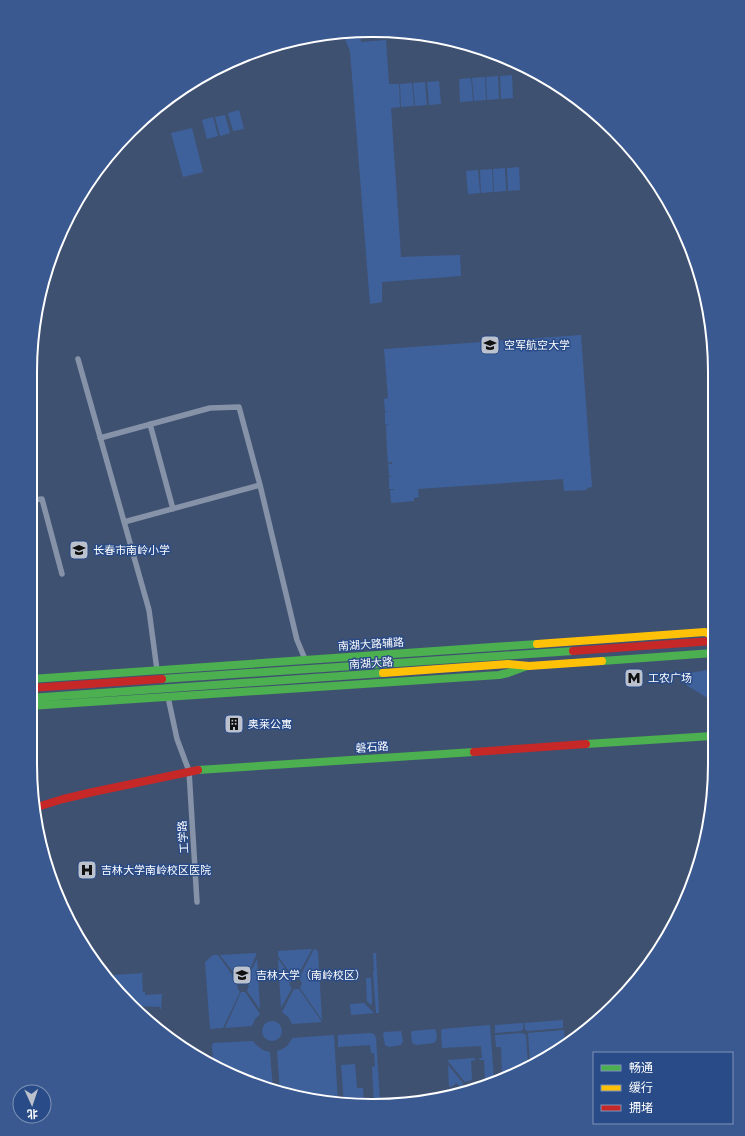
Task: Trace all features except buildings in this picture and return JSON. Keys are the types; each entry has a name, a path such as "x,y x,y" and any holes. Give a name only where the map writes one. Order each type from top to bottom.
{"street":[{"path":"78,359 149,610 156,670"},
{"path":"100,438 210,408 239,408 260,484 297,640 305,659"},
{"path":"150,424 173,509"},
{"path":"124,522 260,484"},
{"path":"37,500 42,500 62,574"},
{"name":"南湖大路辅路","path":"37,679 705,632"},
{"name":"南湖大路","path":"37,688 708,641"},
{"name":"南湖大路","path":"37,698 500,665 529,666 708,653"},
{"path":"698,654 708,657"},
{"path":"37,706 499,675 508,674 529,666"},
{"name":"工学路","path":"168,697 177,739 189,771 197,902"},
{"name":"磐石路","path":"40,806 63,799 189,771 708,736"}],"shaded area":[{"path":"361,38 361,42 386,40 389,84 399,84 400,107 391,108 401,257 460,255 461,276 382,282 382,302 370,304 350,51 345,39"},
{"path":"512,75 513,98 501,99 500,76"},
{"path":"498,76 499,99 487,100 486,77"},
{"path":"485,77 486,100 474,101 472,78"},
{"path":"471,78 473,101 460,102 459,79"},
{"path":"439,81 441,104 429,105 427,82"},
{"path":"425,82 427,105 415,106 413,83"},
{"path":"412,83 414,106 401,107 400,84"},
{"path":"239,110 244,129 233,131 228,113"},
{"path":"225,115 230,133 220,136 215,117"},
{"path":"213,117 218,136 207,139 202,120"},
{"path":"192,128 203,172 183,177 171,133"},
{"path":"519,167 520,190 508,191 507,168"},
{"path":"505,168 506,191 494,192 493,169"},
{"path":"492,169 493,192 481,193 480,170"},
{"path":"478,170 480,193 468,194 466,171"},
{"path":"581,335 592,487 587,488 587,490 564,491 563,479 418,489 419,497 414,498 414,501 391,503 390,490 394,489 389,489 389,477 393,476 389,476 388,464 392,464 392,462 388,463 386,425 390,425 385,424 385,412 389,411 385,411 384,399 388,398 384,349"},
{"path":"708,670 708,698 686,685 684,674"},
{"path":"312,949 297,977 293,977 278,956 278,951"},
{"path":"314,949 318,951 322,1020 300,988 302,983 299,978"},
{"path":"256,953 245,981 240,981 220,955"},
{"path":"373,953 376,953 379,1013 376,1013"},
{"path":"213,955 218,955 238,983 237,987 240,992 223,1028 210,1029 205,962"},
{"path":"257,959 260,1009 247,991 249,986 246,981"},
{"path":"278,959 292,978 289,984 292,988 281,1008"},
{"path":"145,973 142,974 143,992 145,992 145,995 162,994 161,1009 160,1007 140,1006 120,985 113,975"},
{"path":"366,978 371,978 371,1005 367,1001"},
{"path":"294,989 299,989 322,1022 292,1024 289,1018 282,1012"},
{"path":"241,992 245,992 260,1014 255,1019 252,1026 225,1028"},
{"path":"364,1003 374,1013 351,1015 350,1004"},
{"path":"563,1020 563,1028 527,1031 524,1023"},
{"path":"272,1021 279,1024 282,1031 279,1038 272,1041 265,1038 262,1031 265,1024"},
{"path":"523,1023 523,1029 521,1031 495,1033 495,1025"},
{"path":"490,1025 494,1076 485,1079 484,1060 480,1060 479,1058 482,1058 481,1046 442,1048 442,1029"},
{"path":"435,1029 437,1036 434,1043 416,1045 412,1043 412,1031"},
{"path":"564,1030 564,1038 530,1059 528,1033"},
{"path":"401,1031 403,1041 401,1045 389,1047 385,1045 384,1032"},
{"path":"522,1033 526,1035 528,1060 502,1073 501,1047 496,1047 495,1035"},
{"path":"374,1034 376,1038 380,1099 374,1099 372,1067 375,1066 374,1053 371,1053 370,1045 338,1047 338,1035"},
{"path":"334,1035 338,1097 307,1093 280,1086 277,1051 290,1043 292,1038"},
{"path":"253,1041 265,1051 270,1052 272,1083 244,1073 213,1058 213,1043"},
{"path":"475,1058 475,1060 471,1061 472,1080 465,1082 447,1060"},
{"path":"355,1064 357,1088 363,1088 364,1099 343,1097 341,1065"},
{"path":"448,1065 463,1083 463,1086 456,1083 449,1087"}],"traffic: fast":[{"path":"37,679 537,644"},
{"path":"162,679 573,651"},
{"path":"602,661 708,653"},
{"path":"37,706 499,675 527,666"},
{"path":"37,698 383,673"},
{"path":"586,744 708,736"},
{"path":"198,770 474,752"}],"traffic: slow":[{"path":"537,644 705,632 708,634"},
{"path":"383,673 508,664 529,666 602,661"}],"traffic: jam":[{"path":"573,651 708,641"},
{"path":"37,688 162,679"},
{"path":"474,752 586,744"},
{"path":"40,806 93,792 198,770"}],"place":[{"name":"空军航空大学","path":"490,345"},
{"name":"长春市南岭小学","path":"79,550"},
{"name":"工农广场","path":"634,678"},
{"name":"奥莱公寓","path":"234,724"},
{"name":"吉林大学南岭校区医院","path":"87,870"},
{"name":"吉林大学（南岭校区）","path":"242,975"}]}
